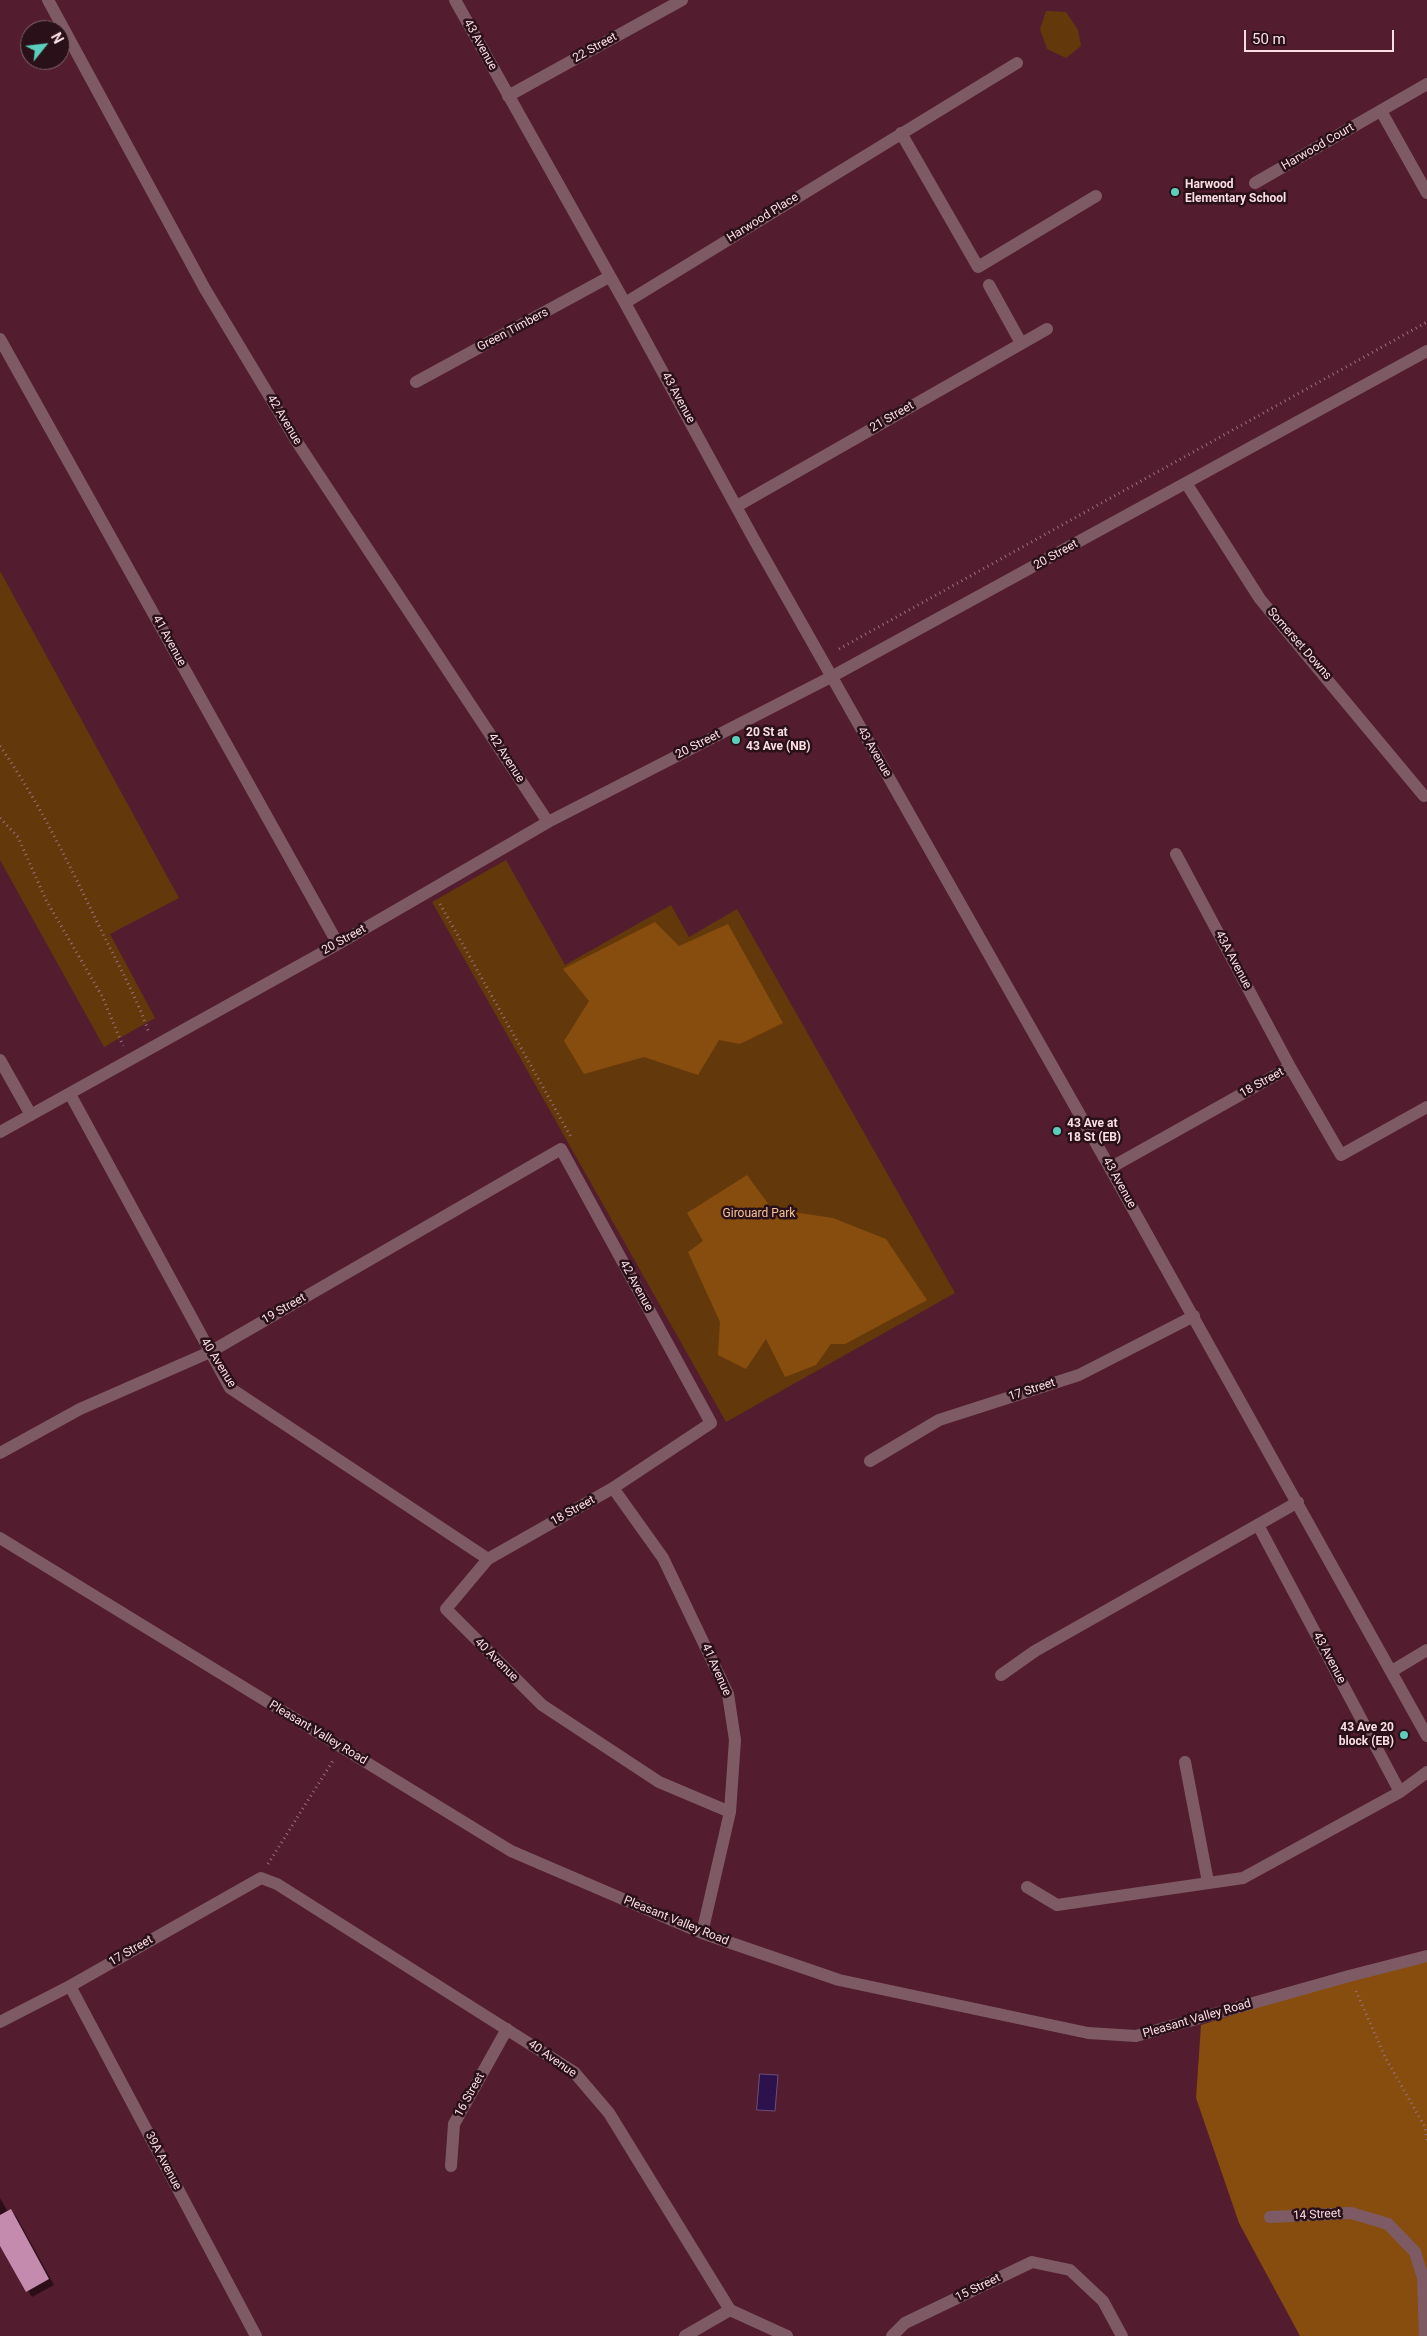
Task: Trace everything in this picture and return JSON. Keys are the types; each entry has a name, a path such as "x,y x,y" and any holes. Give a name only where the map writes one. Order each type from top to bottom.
{"street":[{"name":"42 Avenue","path":"48,0 205,289 297,442 548,822"},
{"name":"43 Avenue","path":"455,0 625,303 831,677 1194,1316 1427,1736"},
{"name":"22 Street","path":"508,96 682,0"},
{"name":"Harwood Place","path":"625,303 1017,63"},
{"name":"Harwood Court","path":"1255,182 1427,84"},
{"path":"1381,111 1427,193"},
{"path":"901,133 978,267 1096,196"},
{"name":"Green Timbers","path":"416,382 610,277"},
{"path":"989,285 1021,343"},
{"name":"21 Street","path":"736,506 1047,328"},
{"name":"41 Avenue","path":"0,339 338,944"},
{"name":"20 Street","path":"0,1132 338,944 548,822 831,677 1427,351"},
{"name":"Somerset Downs","path":"1186,483 1260,600 1424,796"},
{"name":"43A Avenue","path":"1176,854 1290,1067"},
{"path":"0,1060 31,1115"},
{"name":"18 Street","path":"1110,1168 1290,1067 1341,1155 1427,1107"},
{"name":"40 Avenue","path":"70,1094 230,1388 488,1559"},
{"name":"42 Avenue","path":"560,1149 711,1423"},
{"name":"19 Street","path":"0,1453 80,1409 210,1352 560,1149"},
{"name":"17 Street","path":"870,1460 939,1420 1079,1375 1194,1316"},
{"name":"18 Street","path":"446,1609 488,1559 613,1488 711,1423"},
{"name":"41 Avenue","path":"613,1488 663,1558 728,1694 735,1740 730,1812 702,1933"},
{"path":"1001,1676 1035,1651 1298,1502"},
{"name":"43 Avenue","path":"1258,1525 1400,1792"},
{"name":"Pleasant Valley Road","path":"0,1538 510,1851 702,1933 839,1980 1088,2033 1136,2036 1427,1956"},
{"name":"40 Avenue","path":"446,1609 542,1705 659,1782 730,1812"},
{"path":"1392,1671 1427,1650"},
{"path":"1185,1762 1208,1882"},
{"path":"1028,1887 1057,1904 1243,1878 1400,1792 1427,1772"},
{"name":"40 Avenue","path":"261,1878 277,1884 574,2072 609,2113 730,2310"},
{"name":"17 Street","path":"0,2022 70,1986 261,1878"},
{"name":"39A Avenue","path":"70,1986 256,2336"},
{"name":"16 Street","path":"451,2166 454,2124 506,2029"},
{"name":"14 Street","path":"1270,2218 1351,2213 1388,2224 1415,2252 1423,2278 1425,2336"},
{"name":"15 Street","path":"892,2336 905,2323 1032,2262 1070,2270 1103,2301 1122,2336"},
{"path":"685,2336 730,2310 787,2336"}],"path":[{"path":"839,649 1427,322"},
{"path":"0,746 21,776 65,856 137,998 153,1047"},
{"path":"0,818 18,837 46,900 102,996 113,1026 131,1060"},
{"path":"432,890 572,1136 560,1149"},
{"path":"276,1852 328,1765 343,1748"},
{"path":"1349,1976 1385,2057 1425,2127 1427,2140"}],"green space":[{"path":"1046,11 1066,12 1078,30 1081,46 1066,58 1047,49 1040,29"},
{"path":"0,571 179,898 110,934 155,1018 104,1047 0,860"},
{"name":"Girouard Park","path":"506,860 565,965 671,905 689,937 737,909 955,1293 726,1422 432,902"},
{"path":"655,922 679,946 728,924 783,1023 740,1044 719,1040 698,1075 644,1057 584,1074 564,1041 589,1001 563,969"},
{"path":"747,1175 772,1209 833,1218 886,1239 927,1300 845,1344 831,1344 816,1365 785,1377 766,1339 746,1369 718,1355 720,1322 688,1252 703,1241 687,1213"},
{"path":"1427,1954 1427,2336 1300,2336 1239,2223 1196,2098 1201,2025"}],"shaded area":[{"path":"760,2074 778,2075 775,2111 757,2110"}],"building":[{"path":"11,2209 49,2279 26,2292 0,2246 0,2215"}],"place":[{"name":"Harwood Elementary School","path":"1175,192"},
{"name":"20 St at 43 Ave (NB)","path":"736,740"},
{"name":"43 Ave at 18 St (EB)","path":"1057,1131"},
{"name":"43 Ave 20 block (EB)","path":"1404,1735"}]}
